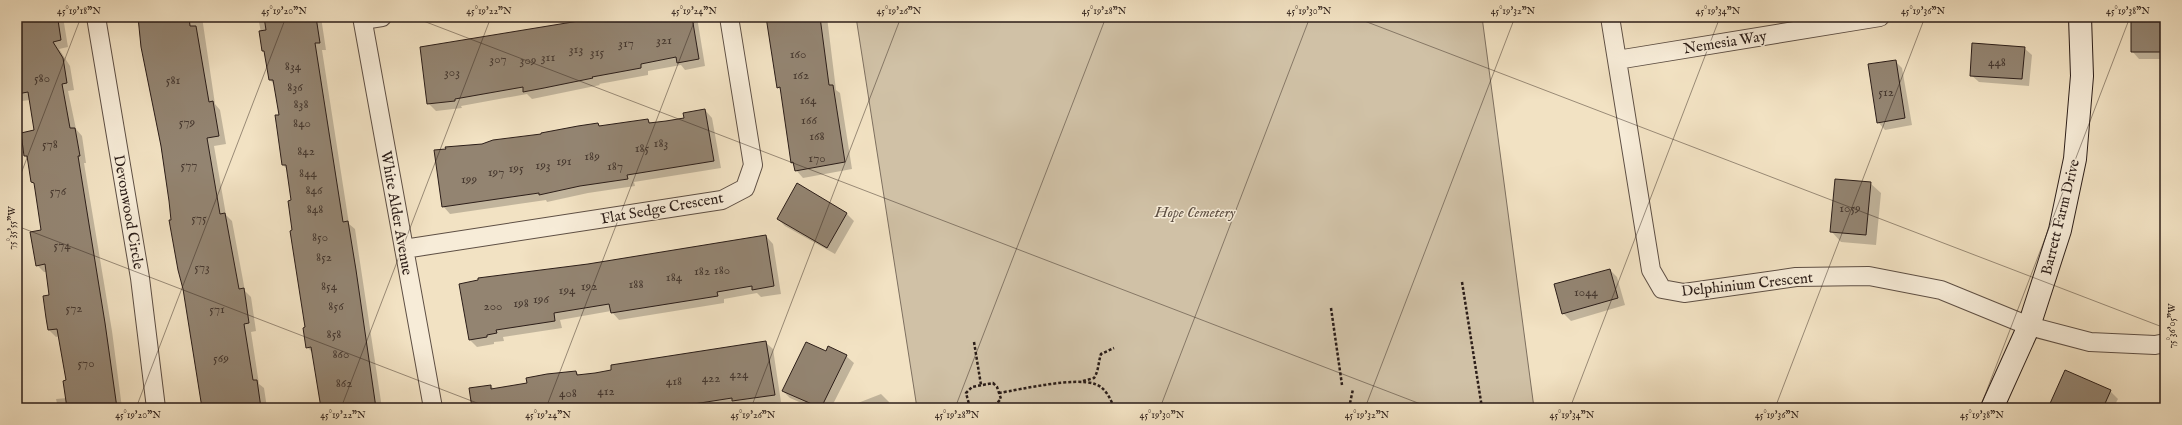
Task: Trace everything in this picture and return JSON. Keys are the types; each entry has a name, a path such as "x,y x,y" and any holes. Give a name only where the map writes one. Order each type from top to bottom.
{"street":[{"name":"Devonwood Circle","path":"96,17 140,278 156,408"},
{"path":"363,18 382,17"},
{"name":"Flat Sedge Crescent","path":"404,250 722,200 746,188 754,165 729,17"},
{"name":"Delphinium Crescent","path":"1610,17 1651,270 1662,289 1684,293 1796,277 1869,276 1941,290 2029,326 2090,342 2155,345 2165,343"},
{"name":"Nemesia Way","path":"1617,60 1880,17"},
{"name":"Barrett Farm Drive","path":"1992,408 2029,326 2060,230 2075,159 2082,76 2080,17"},
{"name":"White Alder Avenue","path":"363,18 433,408"}],"path":[{"path":"1462,282 1482,408"},
{"path":"1331,308 1342,385"},
{"path":"974,342 981,385"},
{"path":"999,393 1094,378 1098,372 1098,361 1101,354 1114,348"},
{"path":"1081,381 1096,384 1106,393 1114,408"},
{"path":"992,383 997,387 999,393 1000,399 996,404 975,408 969,404 966,393 972,387 992,383"},
{"path":"1349,408 1352,389"}],"green space":[{"name":"Hope Cemetery","path":"856,17 1482,17 1534,408 917,408"}],"building":[{"path":"17,17 55,17 55,21 58,20 61,40 53,42 63,58 67,83 62,84 70,128 75,128 80,156 78,156 117,408 67,408 63,381 66,380 57,329 48,330 46,318 43,296 49,295 45,264 36,266 30,232 41,230 34,183 31,182 27,156 24,156 21,133 34,130 28,92 17,94"},
{"path":"138,17 189,17 190,26 196,26 209,102 213,101 219,136 207,138 220,214 225,213 239,289 244,288 249,323 244,324 253,380 257,380 261,408 202,408 183,289 169,220 171,220 169,201 161,146 141,47"},
{"path":"264,17 316,17 320,43 315,43 343,222 348,221 376,408 321,408 311,347 306,348 303,328 305,327 290,231 292,230 288,201 291,200 286,165 282,165 275,115 279,115 273,80 269,80 259,31 266,30"},
{"path":"603,17 692,17 699,59 677,63 676,57 641,64 641,68 523,92 523,87 455,99 455,101 427,104 420,47"},
{"path":"766,17 820,17 829,85 833,85 845,162 795,171 793,162 791,163 780,87 777,88"},
{"path":"2131,19 2165,19 2165,52 2131,52"},
{"path":"1972,43 2025,47 2022,79 1970,76"},
{"path":"1896,60 1905,118 1877,123 1868,64"},
{"path":"705,109 714,161 627,175 628,179 580,186 539,195 539,193 442,207 434,150 446,149 445,147 482,144 493,140 541,134 598,123 599,126 648,119 649,123 666,121 684,118 683,113"},
{"path":"1835,179 1871,182 1866,235 1830,232"},
{"path":"797,183 847,213 827,248 777,219"},
{"path":"766,235 774,286 752,290 752,286 717,292 718,296 611,313 609,304 554,313 555,321 496,330 497,333 487,335 487,337 469,340 459,284 478,280 478,278 588,264"},
{"path":"1610,269 1618,298 1562,314 1554,284"},
{"path":"766,341 775,395 732,401 732,398 668,408 472,408 469,388 491,385 491,389 527,383 526,378 547,374 576,371 577,375 595,373 611,370 611,365"},
{"path":"806,342 826,351 828,346 847,355 821,408 782,391"},
{"path":"2065,370 2111,390 2103,408 2048,408"}]}
